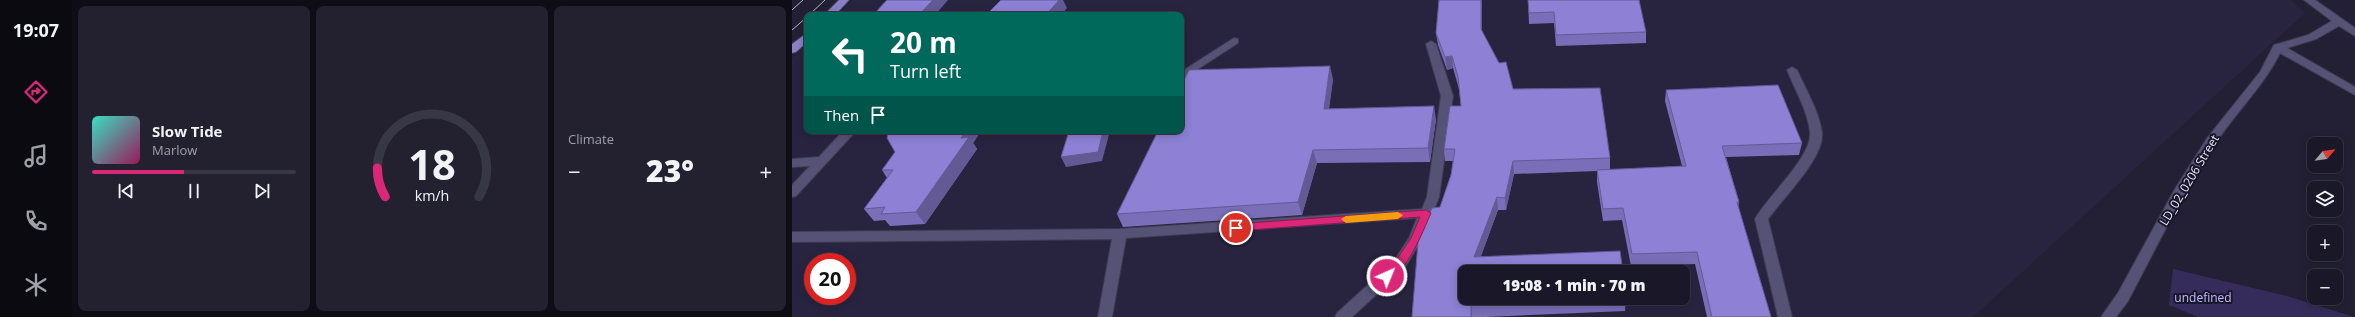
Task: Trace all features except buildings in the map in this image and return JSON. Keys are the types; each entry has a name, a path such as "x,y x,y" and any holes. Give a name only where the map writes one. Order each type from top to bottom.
{"main road":[{"path":"832,12 844,0"},
{"path":"792,50 804,39"}],"street":[{"path":"2308,0 2355,33"},
{"path":"2278,47 2312,37 2338,22"},
{"path":"1184,75 1234,41"},
{"path":"1342,317 1398,265 1415,239 1433,197 1447,96 1430,44"},
{"path":"2278,47 2355,92"},
{"name":"LD_02_0206 Street","path":"2108,317 2123,297 2179,192 2212,140 2265,73 2278,47"},
{"path":"1786,317 1761,219 1798,171 1816,142 1815,129 1792,70"},
{"path":"792,193 820,161 847,134"},
{"path":"792,163 820,161"},
{"path":"792,237 1120,234 1426,213"},
{"path":"1105,317 1120,234"}],"shaded area":[{"path":"853,0 2291,0 2305,13 1973,317 792,317 792,58 804,47 804,134 1184,134 1184,12 840,12"}],"green space":[{"name":"undefined","path":"2173,269 2287,296 2307,302 2307,305 2316,305 2354,317 2198,317 2169,305"}],"tram line":[{"path":"792,10 803,0"},
{"path":"812,12 825,0"},
{"path":"792,30 804,20"}],"slow traffic":[{"path":"1346,219 1398,215"}],"route":[{"path":"1236,228 1426,213 1415,239 1398,265 1387,276"}]}
